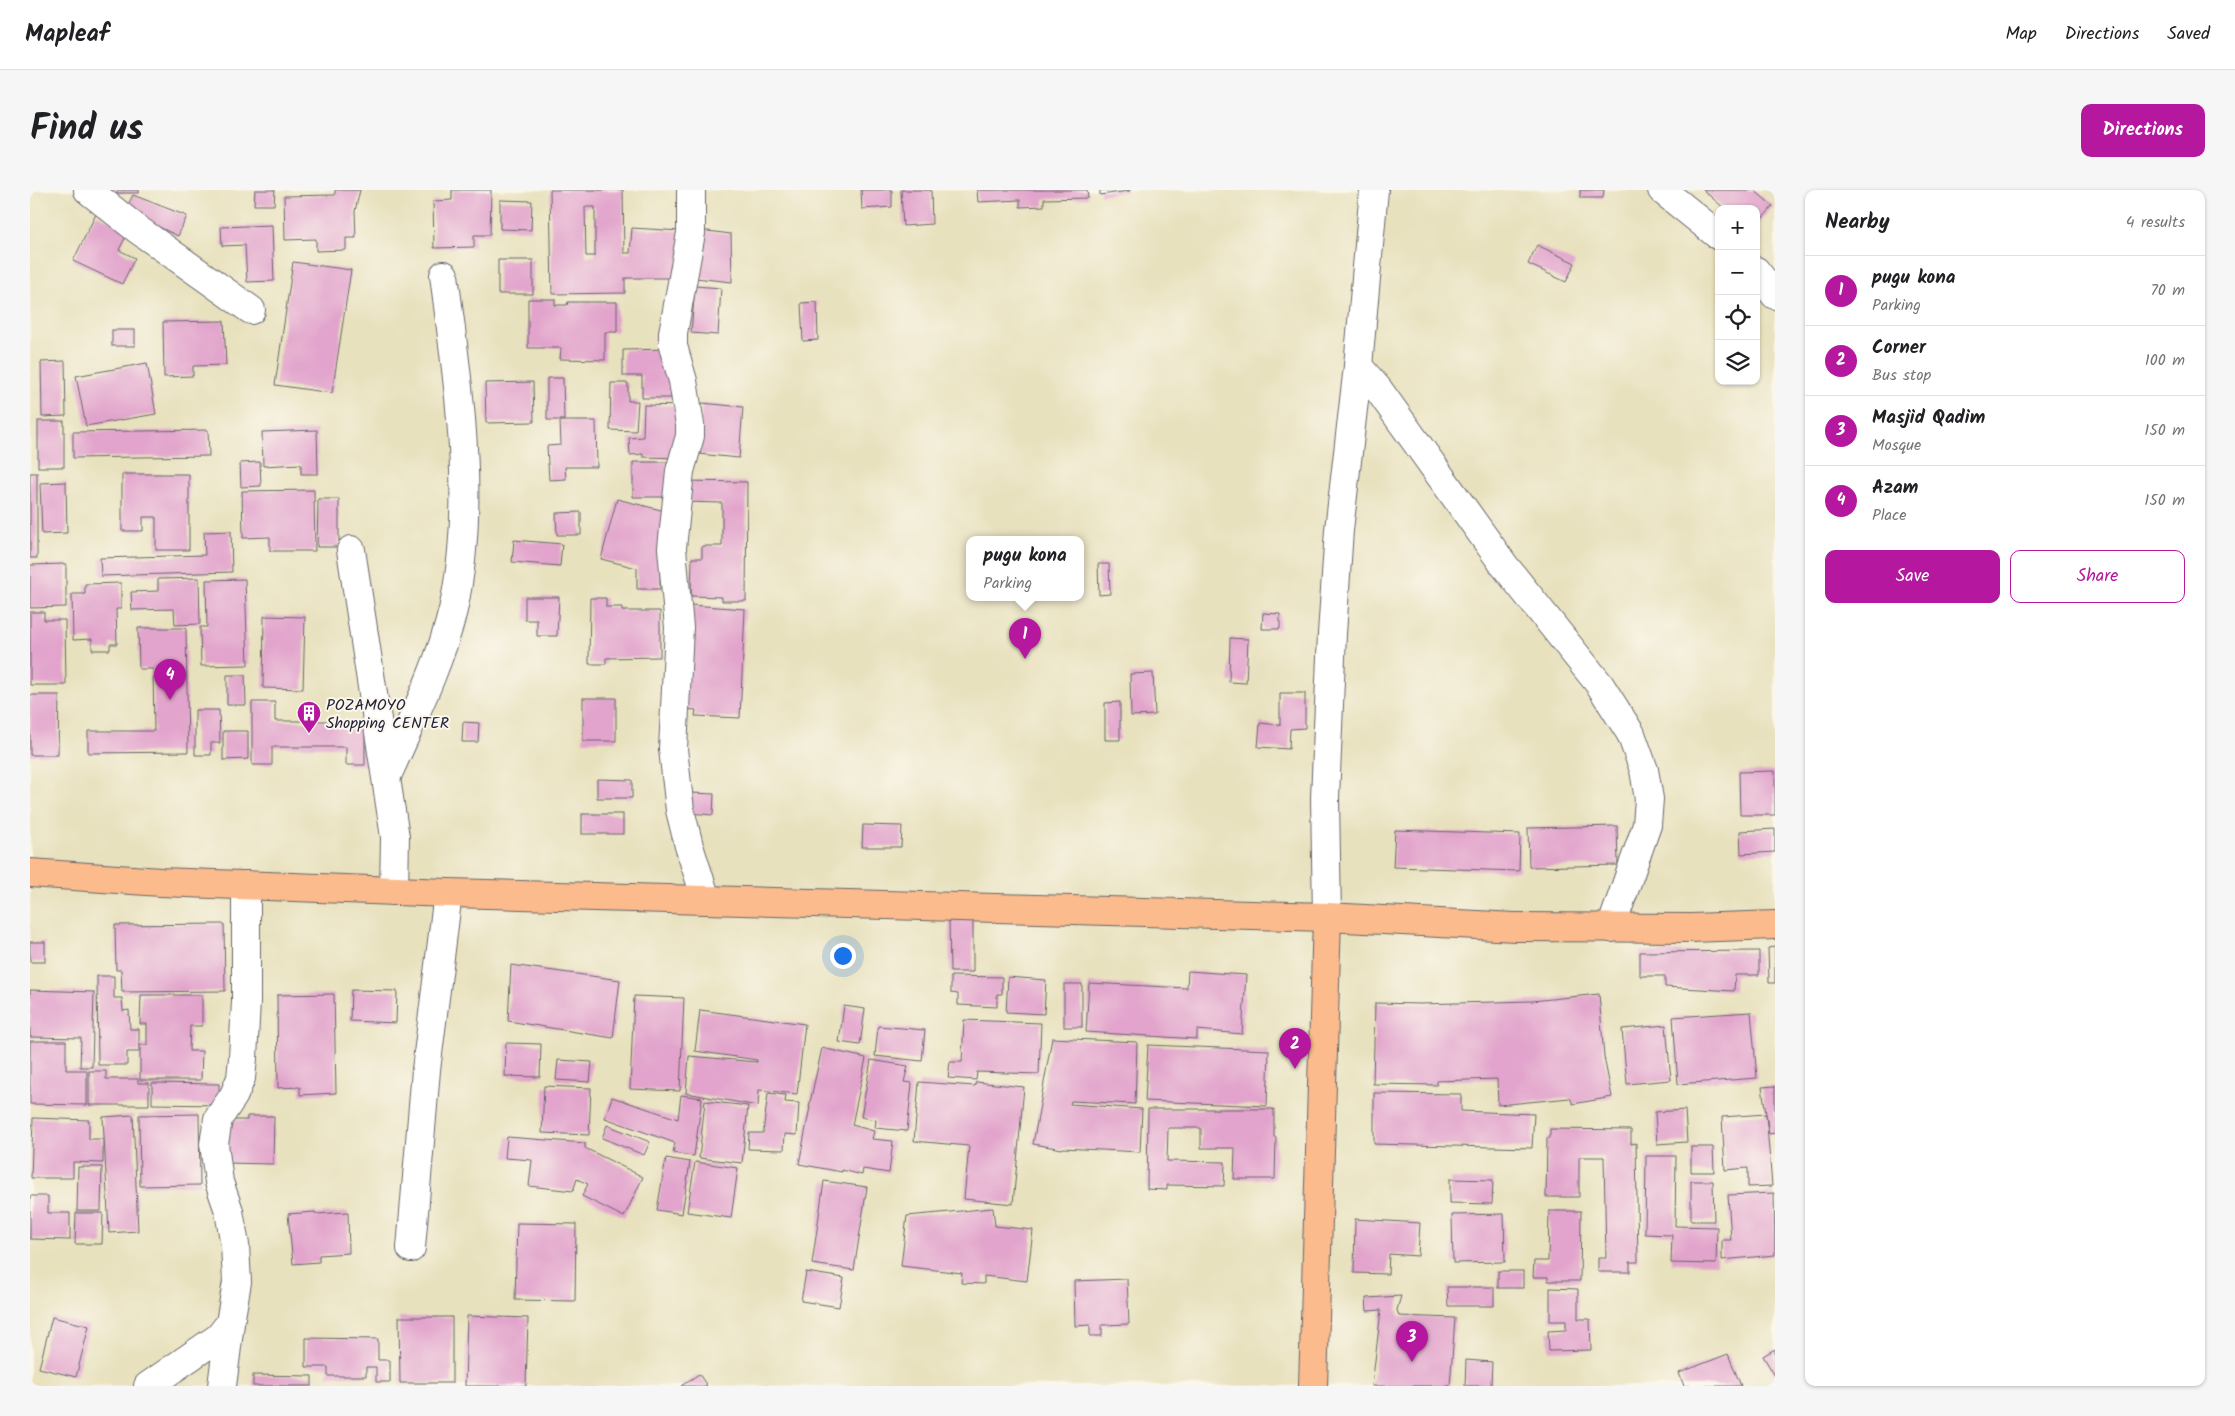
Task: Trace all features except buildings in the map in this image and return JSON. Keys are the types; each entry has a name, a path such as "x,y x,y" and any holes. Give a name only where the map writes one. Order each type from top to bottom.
{"main road":[{"path":"30,873 161,882 448,893 1327,917 1496,926 1611,928 1775,925"},
{"path":"1313,1386 1327,917"}],"street":[{"path":"88,190 137,229 251,310"},
{"path":"691,190 691,233 673,333 673,346 683,381 690,425 690,436 680,472 672,548 679,628 673,748 680,810 706,899"},
{"path":"1327,917 1325,798 1332,634 1339,530 1358,366 1374,190"},
{"path":"1662,190 1715,233"},
{"path":"387,776 436,662 452,612 462,560 461,421 444,275"},
{"path":"1760,276 1775,295"},
{"path":"1358,366 1378,389 1445,480 1504,565 1600,685 1630,734 1644,770 1649,799 1647,825 1611,928"},
{"path":"351,550 395,836 394,891"},
{"path":"222,1386 237,1282 235,1245 229,1211 219,1182 214,1144 218,1119 234,1095 241,1078 246,1000 246,885"},
{"path":"411,1248 426,1070 448,893"},
{"path":"148,1386 219,1337 230,1323"}],"place":[{"name":"pugu kona","path":"1025,659"},
{"name":"Azam","path":"170,700"},
{"name":"POZAMOYO Shopping CENTER","path":"309,734"},
{"name":"Corner","path":"1295,1069"},
{"name":"Masjid Qadim","path":"1412,1362"}]}
